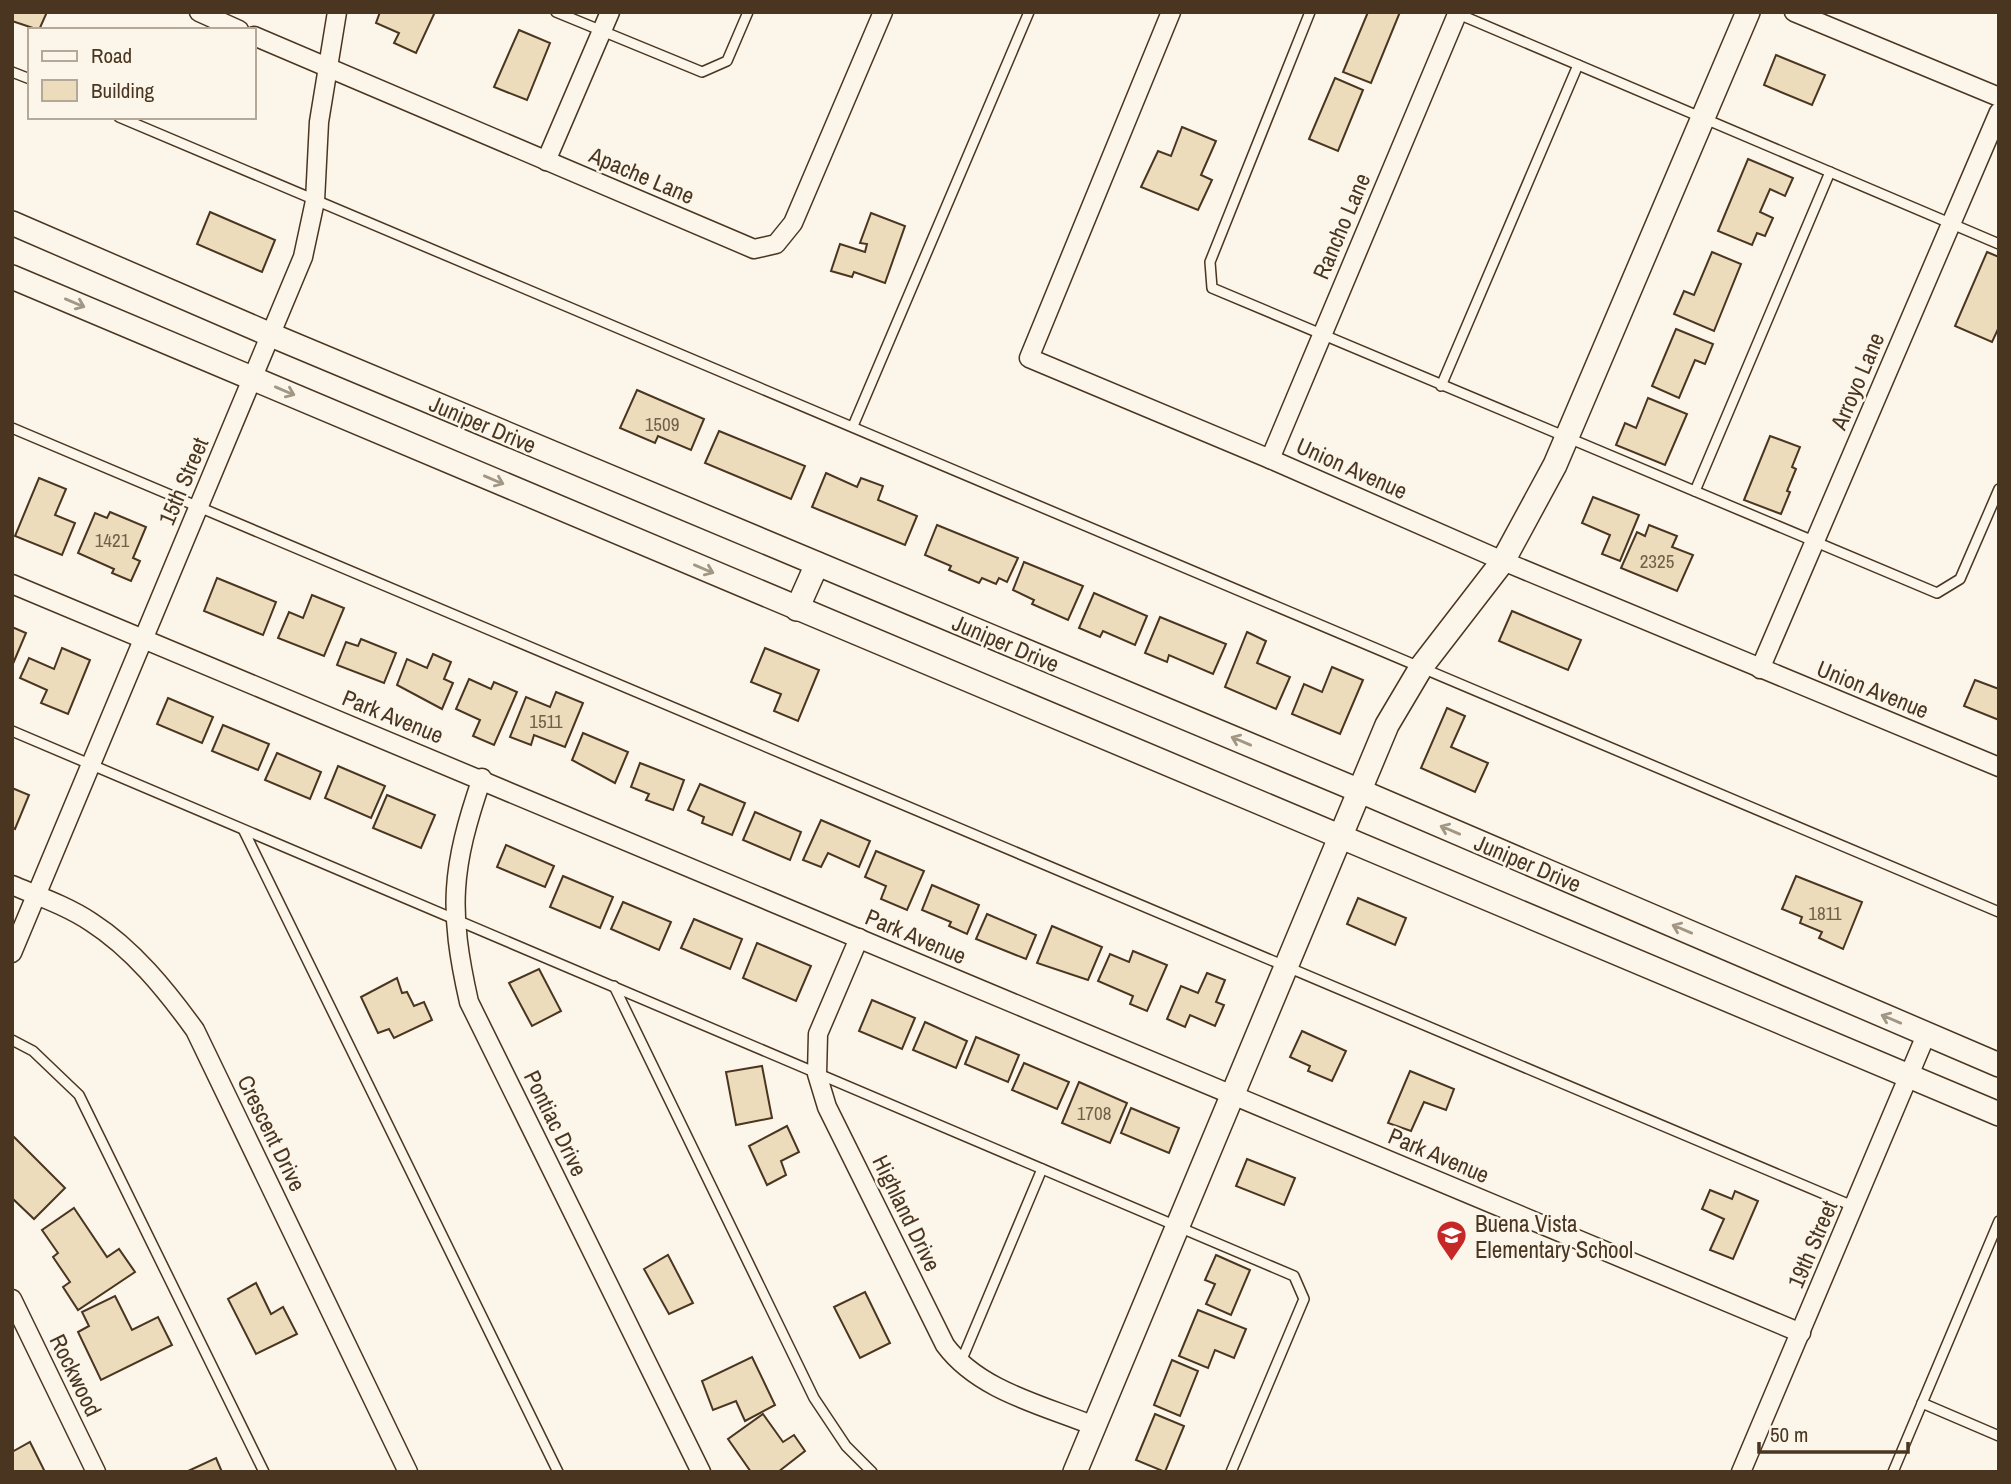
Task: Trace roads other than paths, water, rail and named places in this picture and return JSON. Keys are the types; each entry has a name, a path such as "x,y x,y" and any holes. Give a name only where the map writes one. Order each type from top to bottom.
{"street":[{"path":"198,12 234,28"},
{"name":"15th Street","path":"12,953 303,257 315,201 319,122 337,12"},
{"path":"546,161 610,12"},
{"name":"Apache Lane","path":"256,37 754,249 776,244 793,223 883,12"},
{"name":"Union Avenue","path":"1171,12 1029,358 1503,561 1999,767"},
{"path":"1075,1472 1387,725 1422,666 1503,561 1567,438 1748,12"},
{"path":"1794,12 1999,97"},
{"name":"Rancho Lane","path":"1270,459 1457,13"},
{"name":"Arroyo Lane","path":"1760,669 1999,112"},
{"name":"Juniper Drive","path":"12,223 271,335 1360,790 1999,1065"},
{"name":"Juniper Drive","path":"12,277 1999,1114"},
{"path":"797,609 817,564"},
{"name":"Park Avenue","path":"12,584 142,640 482,778 1801,1333"},
{"name":"Pontiac Drive","path":"482,778 465,828 455,876 454,917 458,953 469,1002 701,1472"},
{"name":"Crescent Drive","path":"12,885 90,922 138,961 170,996 195,1030 408,1472"},
{"name":"Highland Drive","path":"859,938 818,1034 817,1074 827,1107 945,1345 959,1364 981,1379 1094,1426"},
{"name":"19th Street","path":"1741,1472 1926,1035"},
{"name":"Rockwood","path":"12,1299 96,1472"}],"lane":[{"path":"556,12 702,72 727,61 748,12"},
{"path":"853,426 1029,12"},
{"path":"1310,12 1209,262 1212,288 1937,593 1960,579 1999,489"},
{"path":"1457,13 1999,244"},
{"path":"1441,386 1578,65"},
{"path":"124,119 1999,912"},
{"path":"1695,491 1830,172"},
{"path":"12,428 1854,1207"},
{"path":"12,731 1294,1276 1304,1299 1231,1472"},
{"path":"244,831 558,1472"},
{"path":"614,986 814,1398 846,1446 872,1472"},
{"path":"12,1040 33,1051 79,1096 264,1472"},
{"path":"959,1364 1042,1168"},
{"path":"1894,1472 1999,1221"},
{"path":"1922,1403 1999,1436"}],"place":[{"name":"Buena Vista Elementary School","path":"1452,1263"}]}
